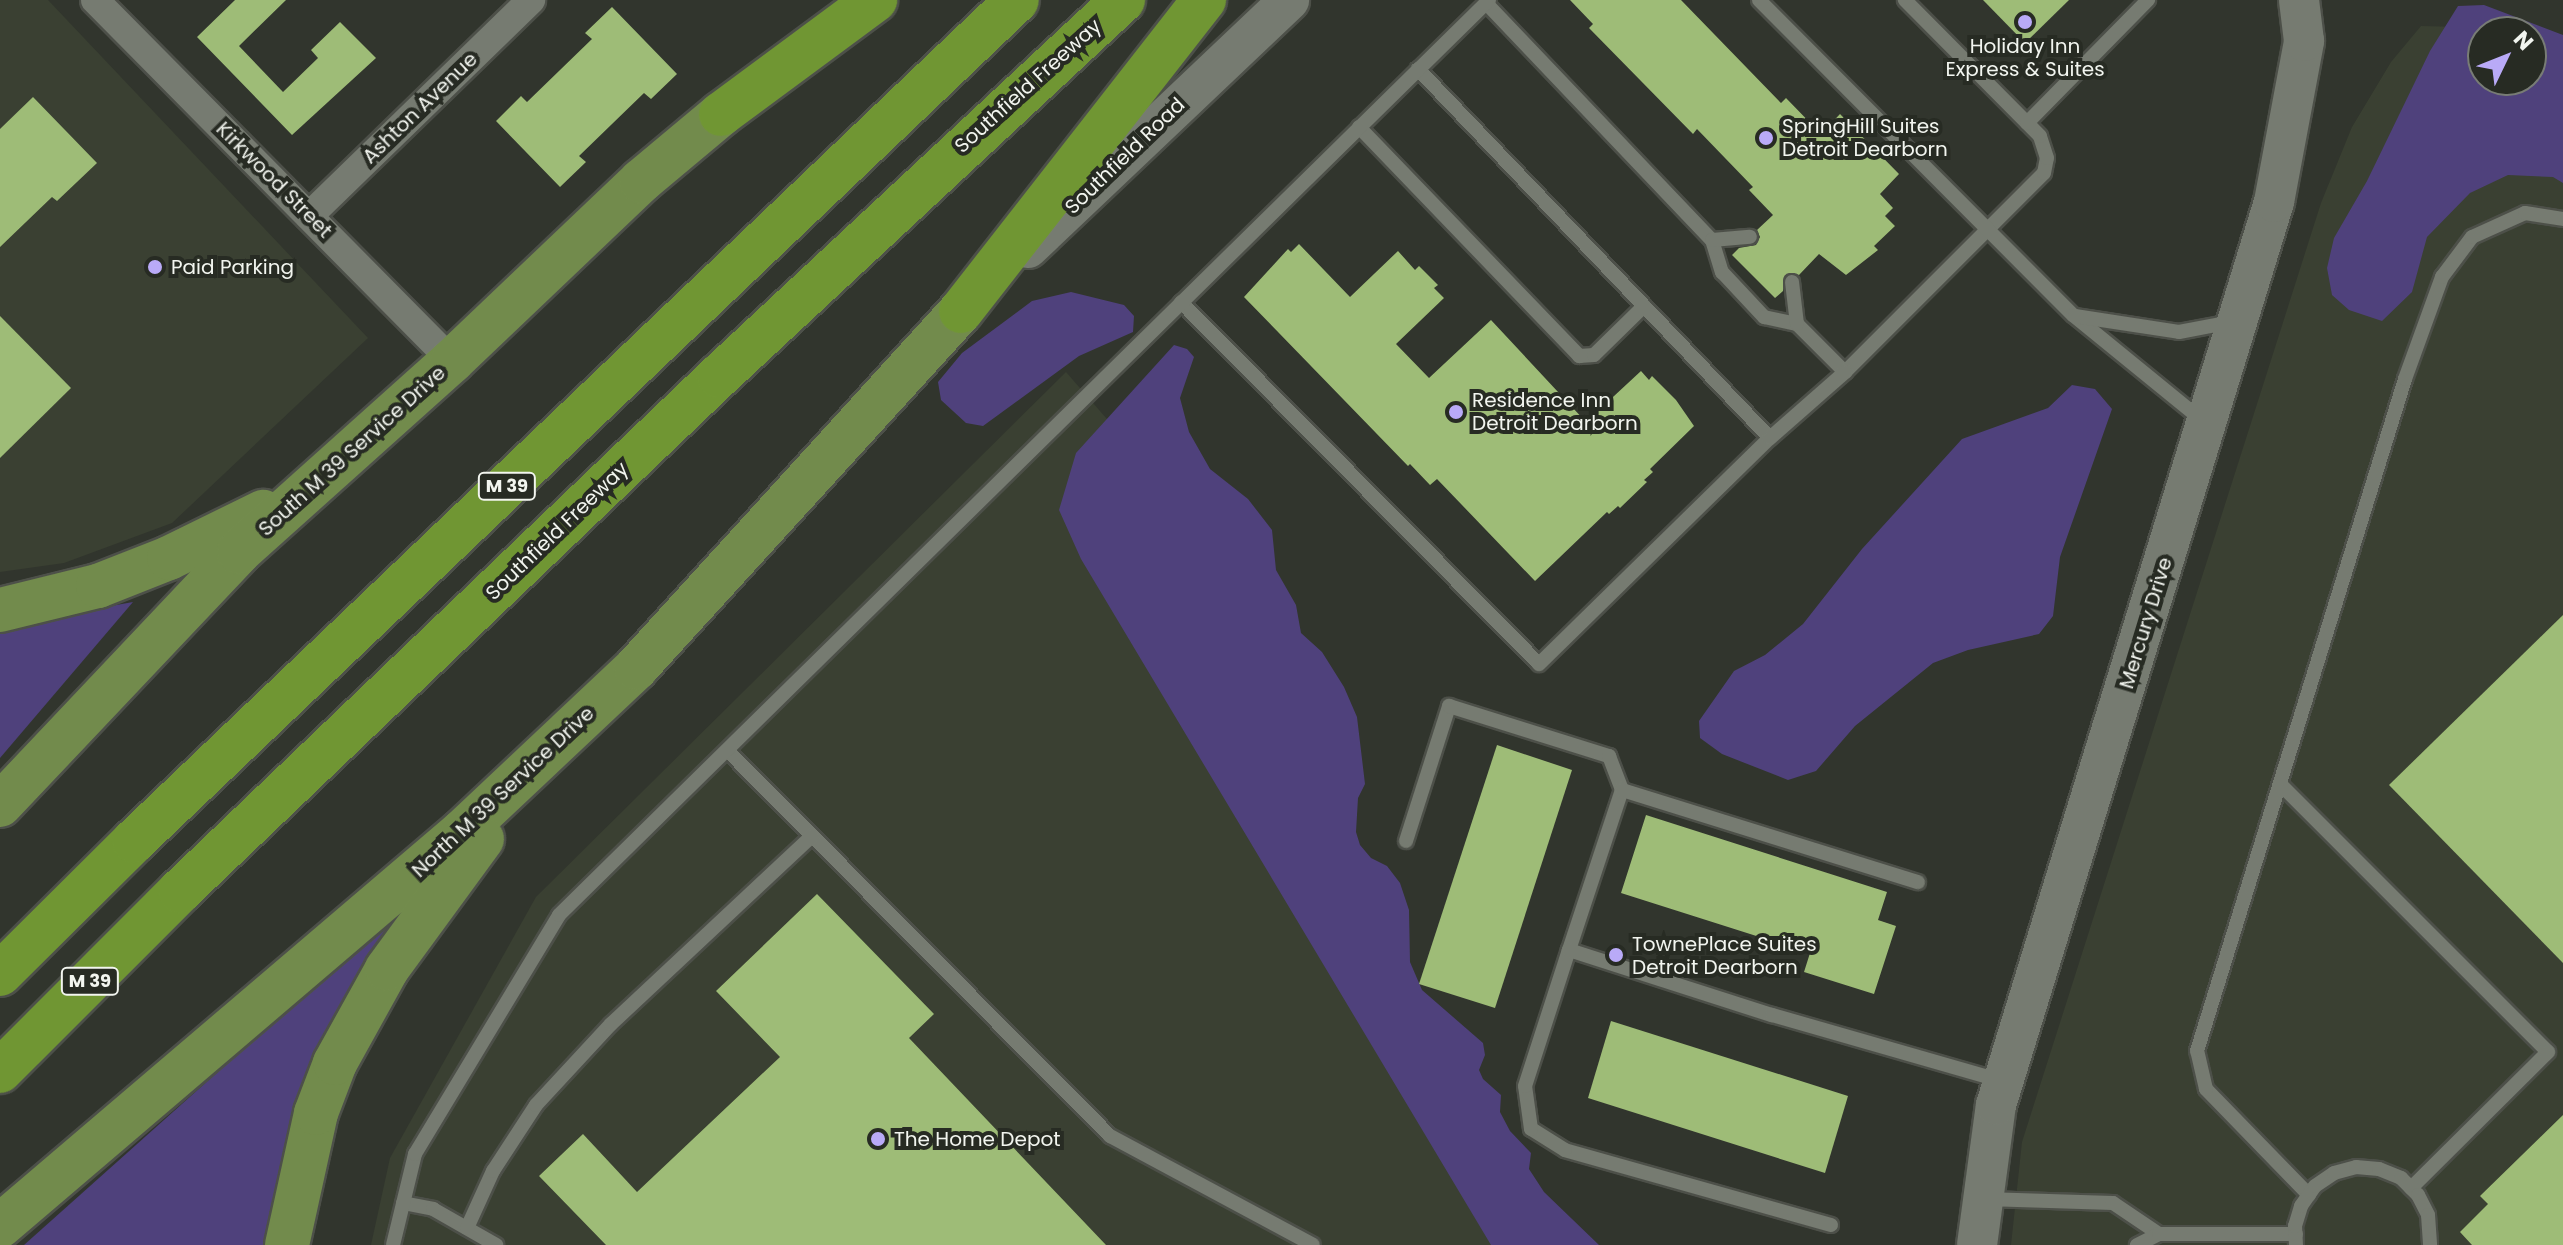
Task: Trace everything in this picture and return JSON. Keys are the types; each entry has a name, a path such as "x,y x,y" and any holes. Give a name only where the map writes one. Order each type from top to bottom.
{"highway":[{"path":"721,114 875,0"},
{"name":"M 39","path":"0,974 134,841 1017,0"},
{"name":"Southfield Freeway","path":"0,1071 180,891 719,376 1123,0"},
{"path":"961,311 1204,0"}],"main road":[{"name":"South M 39 Service Drive","path":"0,805 239,552 452,361 641,181 721,114"},
{"name":"North M 39 Service Drive","path":"0,1226 463,831 636,668 961,311"},
{"path":"0,610 98,586 169,558 263,511 335,465"},
{"path":"287,1245 316,1113 349,1035 387,969 484,836 636,668"}],"street":[{"name":"Kirkwood Street","path":"95,0 452,361"},
{"name":"Ashton Avenue","path":"309,216 531,0"},
{"path":"721,114 839,0"},
{"name":"Southfield Road","path":"961,311 1289,0"},
{"name":"Mercury Drive","path":"1977,1245 1996,1105 2274,202 2304,41 2299,0"}],"lane":[{"path":"1759,0 2073,315 2175,394 2207,424"},
{"path":"1181,302 1539,664 1770,438 1845,372 2044,173 2047,158 2040,136 1905,0"},
{"path":"2027,123 2148,0"},
{"path":"393,1245 415,1154 559,915 1488,2 1712,240 1722,272 1764,317 1797,324 1845,372"},
{"path":"1418,69 1770,438"},
{"path":"1359,127 1579,356 1594,355 1644,306"},
{"path":"2309,1195 2206,1089 2197,1051 2282,786 2405,379 2442,277 2472,237 2525,213 2563,219"},
{"path":"1712,240 1750,237"},
{"path":"1792,282 1797,324"},
{"path":"2073,315 2179,332 2236,322"},
{"path":"1406,841 1449,706 1609,756 1622,790 1525,1086 1531,1129 1565,1150 1831,1225"},
{"path":"727,750 1110,1136 1313,1245"},
{"path":"2282,786 2548,1052 2411,1188"},
{"path":"1622,790 1918,882"},
{"path":"467,1228 493,1171 536,1105 611,1024 812,836"},
{"path":"1569,950 1772,1015 2004,1081"},
{"path":"2137,1245 2159,1234 2296,1240 2301,1206 2309,1195 2334,1173 2356,1167 2379,1169 2401,1178 2411,1188 2428,1215 2430,1245"},
{"path":"1983,1199 2113,1203 2159,1234"},
{"path":"403,1203 433,1209 496,1245"}],"shaded area":[{"name":"Paid Parking","path":"0,0 48,0 368,338 172,523 64,563 0,572"},
{"path":"2484,5 2513,16 2467,16 2467,96 2547,96 2547,29 2563,35 2563,183 2553,177 2508,175 2470,193 2427,237 2412,292 2382,321 2349,310 2332,295 2327,268 2334,238 2367,181 2430,51 2458,6"},
{"path":"2421,26 2467,27 2467,96 2547,96 2547,65 2563,50 2563,1245 2011,1245 2022,1142 2321,203 2352,127 2391,62"},
{"path":"1071,292 1124,305 1134,316 1133,332 1079,356 983,426 966,423 941,400 938,382 962,353 1032,301"},
{"path":"1174,345 1187,349 1194,357 1180,398 1189,432 1210,469 1248,499 1272,530 1276,570 1296,605 1301,633 1322,652 1344,687 1357,717 1365,784 1358,798 1356,832 1360,845 1371,858 1387,866 1400,883 1409,910 1410,962 1422,990 1483,1043 1485,1055 1479,1070 1483,1079 1501,1095 1500,1112 1510,1131 1531,1153 1529,1169 1544,1192 1599,1245 1491,1245 1081,559 1059,510 1076,453"},
{"path":"1066,372 1120,434 1504,1245 371,1245 390,1158 536,897"},
{"path":"2072,385 2095,389 2112,409 2060,557 2053,616 2039,634 1968,650 1933,663 1855,726 1816,771 1788,780 1722,754 1700,738 1699,721 1734,671 1765,655 1803,624 1862,549 1962,439 2048,408"},
{"path":"133,602 0,758 0,626"},
{"path":"391,917 400,924 277,1245 24,1245"}],"building":[{"path":"235,0 286,0 239,46 283,92 318,58 311,50 340,22 376,58 292,135 197,37"},
{"name":"SpringHill Suites Detroit Dearborn","path":"1570,0 1681,0 1781,103 1786,98 1821,134 1840,114 1899,174 1880,194 1893,208 1885,216 1895,226 1874,246 1878,250 1846,275 1819,254 1799,275 1785,275 1783,291 1775,298 1732,255 1739,248 1756,245 1760,237 1757,230 1773,215 1749,190 1753,187 1697,129 1693,134 1589,28 1593,24"},
{"name":"Holiday Inn Express & Suites","path":"1983,0 2069,0 2025,43"},
{"path":"612,7 677,74 651,99 644,93 579,156 586,162 560,187 496,121 521,96 527,102 592,39 585,33"},
{"path":"33,97 97,163 57,201 52,197 0,247 0,129"},
{"name":"Residence Inn Detroit Dearborn","path":"1299,244 1350,297 1398,251 1415,270 1419,266 1438,285 1434,288 1444,298 1396,344 1429,378 1491,320 1586,422 1641,371 1649,380 1652,376 1676,400 1694,426 1650,469 1653,472 1644,480 1647,482 1620,508 1618,506 1609,514 1607,512 1535,581 1437,479 1430,485 1410,464 1408,466 1244,297 1288,249 1291,252"},
{"path":"0,316 71,388 0,458"},
{"path":"2563,615 2563,963 2389,785"},
{"path":"1497,745 1572,770 1495,1008 1419,984"},
{"path":"1646,815 1887,892 1878,920 1896,926 1874,994 1804,972 1810,953 1621,893"},
{"name":"The Home Depot","path":"817,894 934,1014 909,1038 1106,1245 606,1245 539,1176 583,1134 637,1192 780,1057 716,991"},
{"path":"1611,1021 1848,1096 1825,1173 1588,1098"},
{"path":"2563,1115 2563,1245 2472,1245 2460,1232 2488,1204 2480,1196"}],"place":[{"name":"Holiday Inn Express & Suites","path":"2025,22"},
{"name":"SpringHill Suites Detroit Dearborn","path":"1766,138"},
{"name":"Paid Parking","path":"155,267"},
{"name":"Residence Inn Detroit Dearborn","path":"1456,412"},
{"name":"TownePlace Suites Detroit Dearborn","path":"1616,955"},
{"name":"The Home Depot","path":"878,1139"}]}
